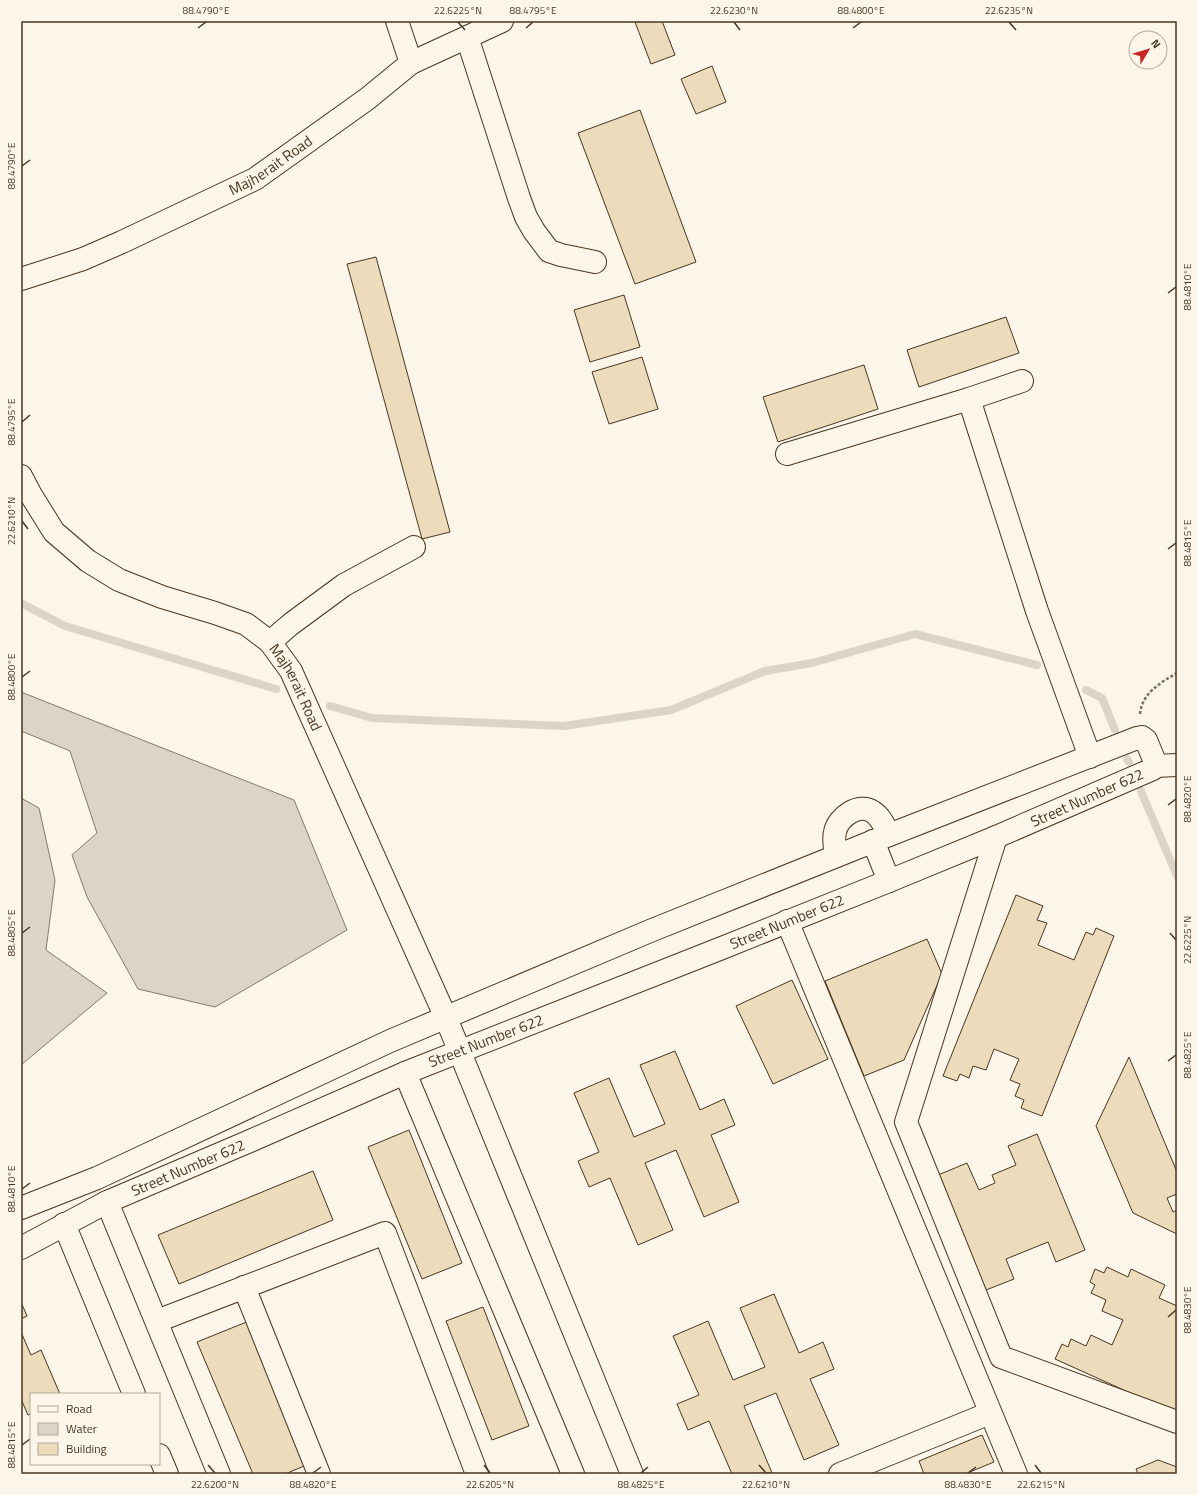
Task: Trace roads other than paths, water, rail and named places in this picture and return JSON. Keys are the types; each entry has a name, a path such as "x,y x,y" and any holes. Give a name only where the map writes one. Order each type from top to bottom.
{"street":[{"path":"397,21 411,63"},
{"name":"Majherait Road","path":"21,279 83,259 255,179 367,99 411,63 502,21"},
{"path":"467,37 526,217 534,231 549,251 595,262"},
{"path":"787,454 969,399 1022,381"},
{"path":"969,399 1037,611 1090,757"},
{"name":"Majherait Road","path":"21,476 54,532 88,561 119,580 133,586 246,624 270,642 291,671 446,1018 458,1051 632,1474"},
{"path":"270,642 291,624 344,585 414,547"},
{"name":"Street Number 622","path":"21,1208 97,1178 390,1041 650,931 881,838 1137,738 1142,737 1146,740 1155,766 1153,769 996,838 722,948 405,1072 250,1142 107,1202 21,1248"},
{"path":"1155,766 1177,765"},
{"path":"836,856 834,832 838,823 844,816 854,811 864,809 872,811 879,817 881,838 889,881"},
{"path":"996,838 906,1122 1001,1357 1177,1422"},
{"path":"787,921 1016,1474"},
{"path":"405,1072 573,1474"},
{"path":"107,1202 219,1474"},
{"path":"64,1224 134,1393"},
{"path":"157,1321 385,1233 477,1474"},
{"path":"244,1287 319,1474"},
{"path":"840,1474 990,1413"},
{"path":"160,1457 167,1474"}],"water":[{"path":"21,692 294,800 347,930 215,1007 138,989 87,897 72,855 97,833 70,751 21,731"},
{"path":"21,798 39,808 55,880 46,950 107,993 21,1065"}],"waterway":[{"path":"21,603 65,626 276,689"},
{"path":"330,706 372,718 564,726 671,710 765,671 812,663 915,634 1037,665"},
{"path":"1086,690 1102,698 1115,730"},
{"path":"1141,791 1177,876"}]}
